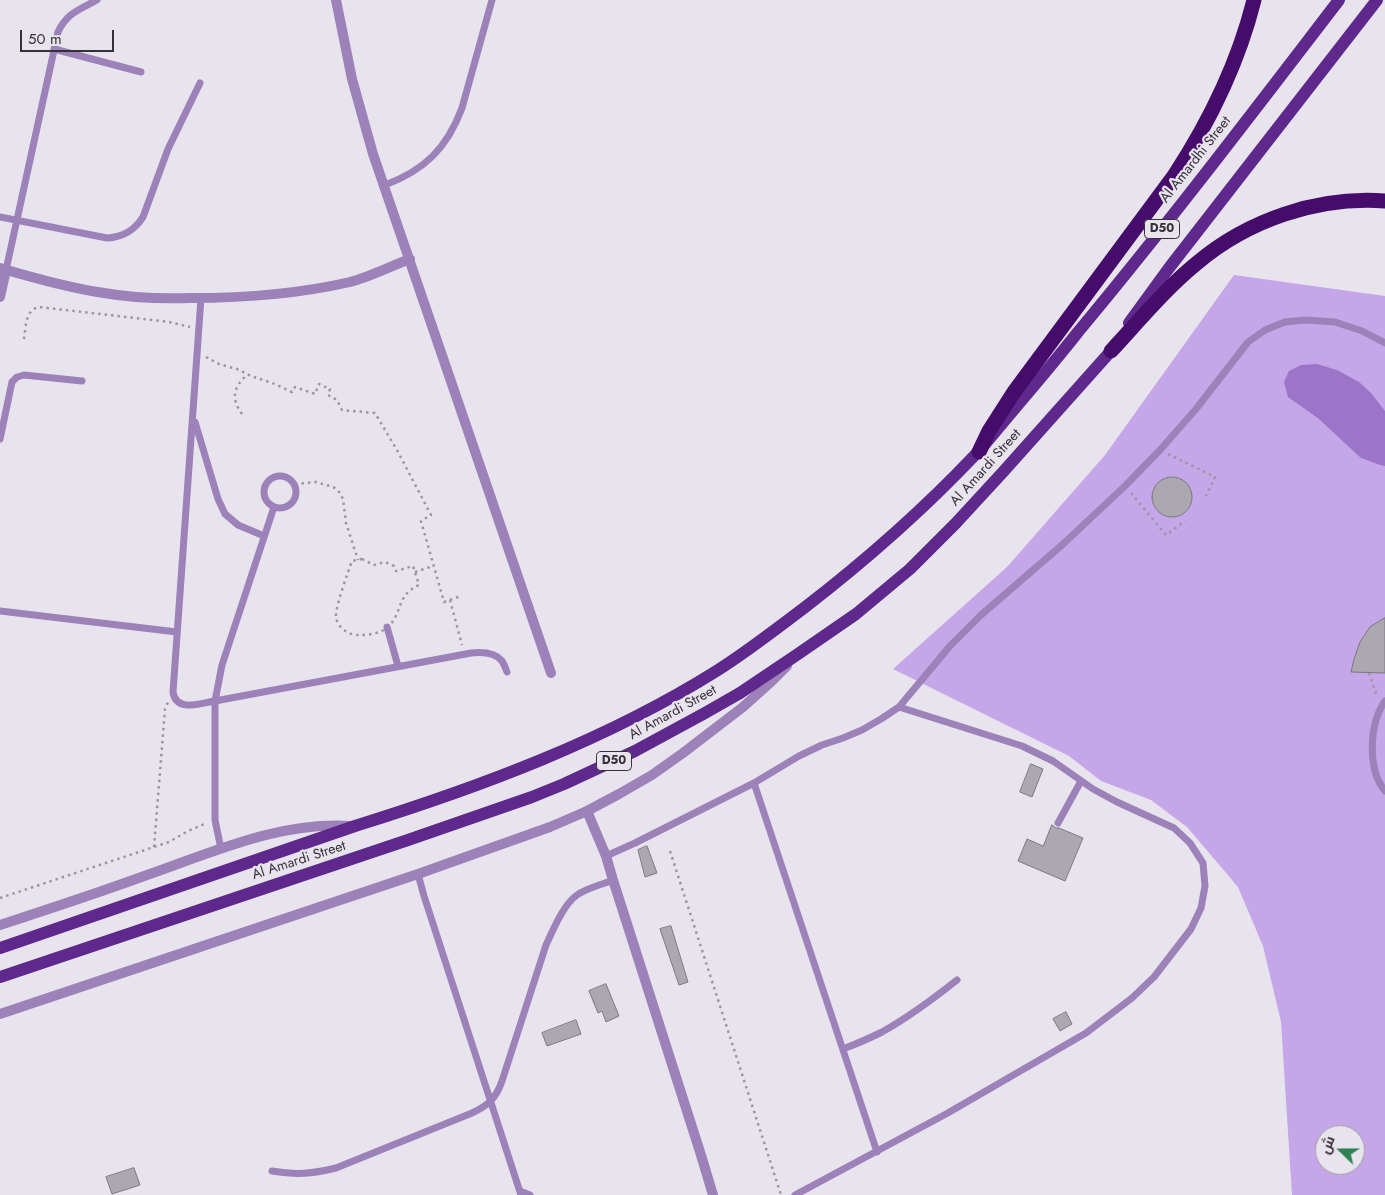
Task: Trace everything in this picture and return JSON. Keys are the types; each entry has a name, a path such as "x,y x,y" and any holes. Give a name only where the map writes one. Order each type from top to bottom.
{"highway":[{"path":"979,452 989,431 1010,399 1190,152 1230,73 1241,46 1254,0"},
{"path":"1111,351 1190,269 1220,246 1244,232 1269,220 1322,205 1368,199 1385,200"}],"main road":[{"name":"Al Amardhi Street","path":"979,452 1127,273 1339,0"},
{"name":"D50","path":"1111,351 1164,274 1377,0"},
{"name":"Al Amardi Street","path":"0,977 500,809 556,788 671,733 740,693 798,654 856,614 910,569 1004,472 1111,351"},
{"name":"Al Amardi Street","path":"0,948 405,810 545,758 625,721 682,692 737,657 830,588 931,500 979,452"}],"street":[{"path":"336,0 343,41 362,116 551,674"},
{"path":"0,297 3,269 104,294 162,298 201,298 282,293 351,282 410,259"},
{"path":"0,1014 418,874 550,827 588,811 683,753 743,707 772,682 798,654"},
{"path":"588,811 606,856 713,1195"},
{"path":"0,925 221,849 289,829 322,825 355,826"}],"lane":[{"path":"3,269 16,221 58,32 67,17 97,0"},
{"path":"385,185 414,172 427,162 449,138 462,108 492,0"},
{"path":"54,49 141,72"},
{"path":"0,217 107,238 132,231 143,217 168,149 200,83"},
{"path":"201,298 173,696 178,703 187,706 477,652 493,655 502,661 507,672"},
{"path":"606,856 754,783 799,756 862,730 899,707 950,646 981,615 1062,545 1160,450 1196,409 1248,342 1265,330 1292,321 1334,322 1362,331 1385,343"},
{"path":"0,439 12,382 17,377 24,375 82,381"},
{"path":"193,417 221,507 225,514 238,525 264,536"},
{"path":"276,476 287,477 292,480 297,490 294,501 285,508 274,507 266,500 264,488 266,483 276,476"},
{"path":"221,849 216,820 216,701 222,665 274,507"},
{"path":"0,611 177,632"},
{"path":"387,627 398,666"},
{"path":"1383,704 1375,720 1372,750 1376,772 1385,791"},
{"path":"795,1195 946,1114 1086,1033 1132,998 1154,977 1191,929 1201,908 1205,886 1203,863 1190,843 1174,828 1118,802 1053,761 1022,746 899,707"},
{"path":"1058,823 1082,781"},
{"path":"754,783 877,1152"},
{"path":"418,874 520,1193 530,1195"},
{"path":"272,1171 293,1174 315,1173 336,1168 472,1113 490,1102 498,1092 546,944 554,927 564,910 576,896 613,880"},
{"path":"842,1049 880,1033 907,1017 933,1000 957,980"}],"path":[{"path":"24,339 28,316 32,310 39,307 169,322 199,328"},
{"path":"198,352 219,364 237,369 292,392 294,387 315,394 319,384 330,389 328,395 337,400 342,410 375,413 431,515 420,521 444,602 461,596"},
{"path":"242,414 236,407 234,398 240,380 247,374"},
{"path":"1160,450 1215,477 1206,496"},
{"path":"295,484 316,482 338,490 343,499 346,524 358,560"},
{"path":"1125,486 1166,535 1185,521"},
{"path":"362,558 374,565 385,562 394,566 396,571 413,566 415,572 419,585 412,588 404,597 393,621 387,627 376,633 356,635 344,631 336,620 336,611 352,561 362,558"},
{"path":"415,572 434,566"},
{"path":"450,600 464,654"},
{"path":"1369,673 1375,691 1383,704"},
{"path":"154,847 166,709 168,702 173,696"},
{"path":"0,898 175,840 197,826 216,820"},
{"path":"670,851 781,1195"}],"shaded area":[{"path":"1234,275 1385,296 1385,1195 1292,1195 1281,1022 1263,946 1238,887 1187,827 1151,800 1101,781 1069,756 893,669 1007,567 1105,455"},
{"path":"1317,364 1337,370 1359,382 1371,393 1385,411 1385,466 1361,458 1319,419 1288,397 1284,382 1289,371 1301,365"}],"building":[{"path":"1176,477 1183,480 1189,486 1192,497 1191,505 1183,514 1176,517 1168,517 1161,514 1153,505 1152,493 1155,486 1164,478"},
{"path":"1385,618 1385,673 1351,672 1360,642 1370,627"},
{"path":"1031,764 1043,769 1032,797 1020,792"},
{"path":"1052,825 1083,838 1065,881 1018,861 1027,839 1043,846"},
{"path":"647,846 657,873 645,877 638,850"},
{"path":"671,926 688,982 679,985 660,929"},
{"path":"606,984 619,1016 606,1022 602,1011 598,1013 589,991"},
{"path":"1066,1012 1072,1024 1060,1031 1053,1019"},
{"path":"576,1020 581,1034 547,1046 542,1033"},
{"path":"134,1168 140,1185 112,1194 106,1177"}]}
